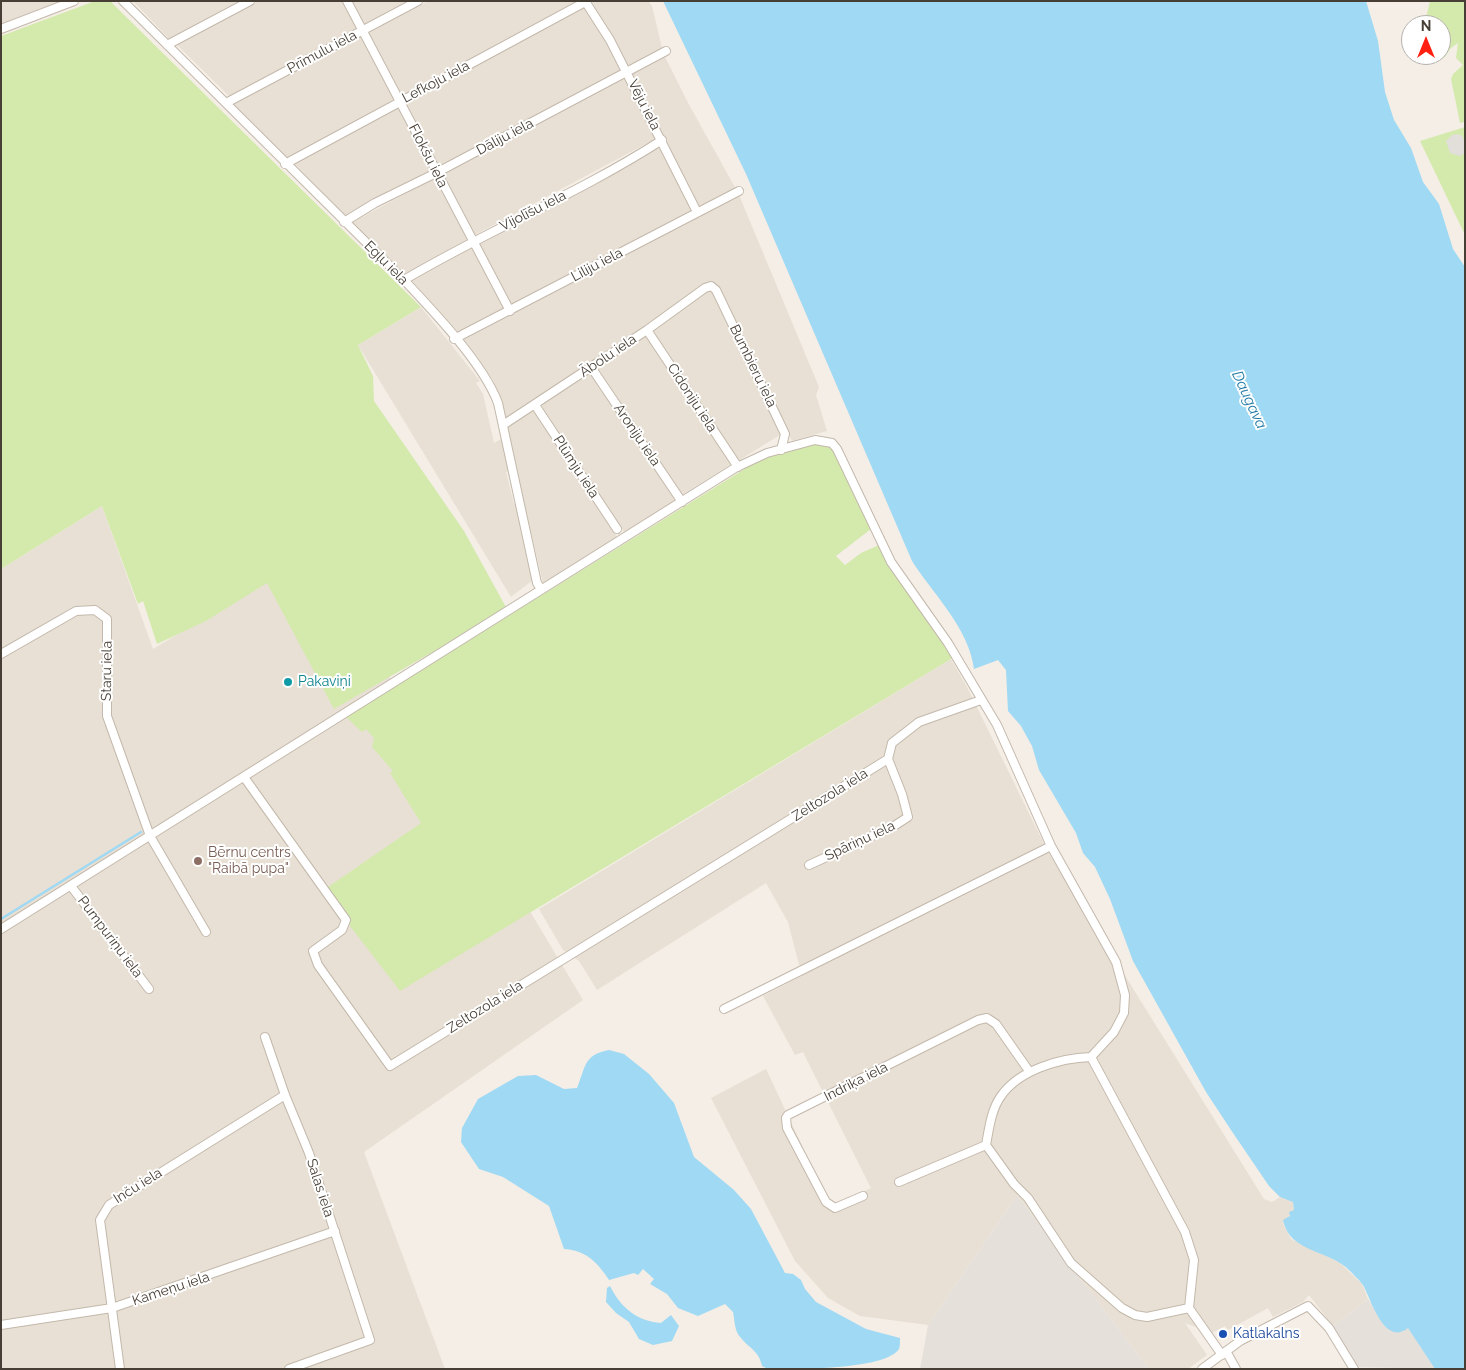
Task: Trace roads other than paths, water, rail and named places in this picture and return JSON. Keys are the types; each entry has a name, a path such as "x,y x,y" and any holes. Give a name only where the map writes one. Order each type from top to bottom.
{"street":[{"path":"1,29 74,1"},
{"name":"Egļu iela","path":"123,1 285,164 404,280 492,388 503,425 537,583 541,589"},
{"path":"166,45 250,1"},
{"name":"Flokšu iela","path":"347,1 510,311"},
{"name":"Prīmulu iela","path":"226,103 418,1"},
{"name":"Vēju iela","path":"586,1 627,72 697,212"},
{"name":"Lefkoju iela","path":"285,164 586,1"},
{"name":"Dāliju iela","path":"344,222 375,203 436,173 666,51"},
{"name":"Vijolīšu iela","path":"404,280 631,160 662,140"},
{"name":"Liliju iela","path":"454,339 739,191"},
{"name":"Ābolu iela","path":"503,425 647,330 705,288 711,286"},
{"name":"Bumbieru iela","path":"711,286 716,290 785,434 782,450"},
{"name":"Cidoniju iela","path":"647,330 738,467"},
{"name":"Aroniju iela","path":"591,367 682,502"},
{"name":"Plūmju iela","path":"535,405 616,529"},
{"path":"1,930 738,467 761,456 815,440 832,443 843,459 891,562 948,643 997,725 1051,846 1102,935 1123,981 1125,1004 1121,1022 1091,1057 1079,1057 1029,1072 1000,1097 991,1120 986,1145 1014,1184 1028,1198 1070,1263 1122,1308 1135,1316 1148,1317 1189,1308"},
{"name":"Staru iela","path":"1,654 76,611 95,610 107,619 107,716 150,836"},
{"path":"888,759 892,743 919,722 981,700"},
{"name":"Zeltozola iela","path":"244,777 346,920 342,930 313,951 318,965 390,1066 888,759"},
{"name":"Spāriņu iela","path":"809,865 894,826 908,817 902,794 888,759"},
{"path":"150,836 206,932"},
{"path":"724,1009 1051,846"},
{"name":"Pumpuriņu iela","path":"71,886 149,988"},
{"name":"Indriķa iela","path":"863,1196 834,1208 826,1202 787,1128 786,1118 788,1115 978,1020 987,1018 996,1024 1029,1072"},
{"name":"Salas iela","path":"265,1037 285,1095 309,1153 370,1340 289,1369"},
{"path":"1091,1057 1190,1245 1194,1267 1189,1308 1194,1318 1236,1369"},
{"name":"Inču iela","path":"120,1369 100,1220 109,1205 285,1095"},
{"path":"899,1182 986,1145"},
{"name":"Kameņu iela","path":"1,1325 112,1308 335,1231"},
{"path":"1202,1369 1240,1341 1308,1306 1329,1328 1354,1369"}],"water":[{"name":"Daugava","path":"663,1 1366,1 1378,41 1385,92 1394,120 1411,148 1423,182 1439,204 1453,249 1465,267 1465,1369 1435,1369 1408,1328 1400,1332 1392,1331 1385,1326 1374,1310 1363,1285 1350,1271 1342,1264 1302,1245 1293,1239 1287,1231 1283,1220 1290,1216 1289,1212 1294,1210 1293,1202 1280,1197 1269,1186 1233,1133 1206,1092 1133,961 1110,899 1095,867 1083,853 1076,833 1039,770 1032,746 1021,726 1008,711 1006,670 998,660 974,669 971,654 958,626 912,561 746,174"},
{"path":"609,1050 624,1054 649,1074 674,1103 694,1157 734,1190 751,1209 785,1273 793,1274 801,1280 805,1289 816,1302 866,1329 900,1338 899,1349 890,1356 859,1365 768,1369 762,1366 756,1353 739,1335 733,1312 725,1304 698,1316 678,1308 667,1294 650,1284 654,1279 643,1269 638,1275 634,1273 609,1280 591,1258 579,1252 564,1249 549,1206 503,1177 479,1169 461,1142 462,1128 478,1099 518,1076 536,1075 564,1089 577,1088 584,1068 590,1059 594,1055"},
{"path":"610,1286 619,1301 637,1316 652,1322 661,1323 671,1315 679,1326 672,1341 653,1345 639,1339 629,1322 616,1313 606,1302 607,1288"}],"waterway":[{"path":"1,919 141,832"}],"place":[{"name":"Pakaviņi","path":"288,682"},
{"name":"Bērnu centrs \"Raibā pupa\"","path":"198,861"},
{"name":"Katlakalns","path":"1223,1334"}]}
